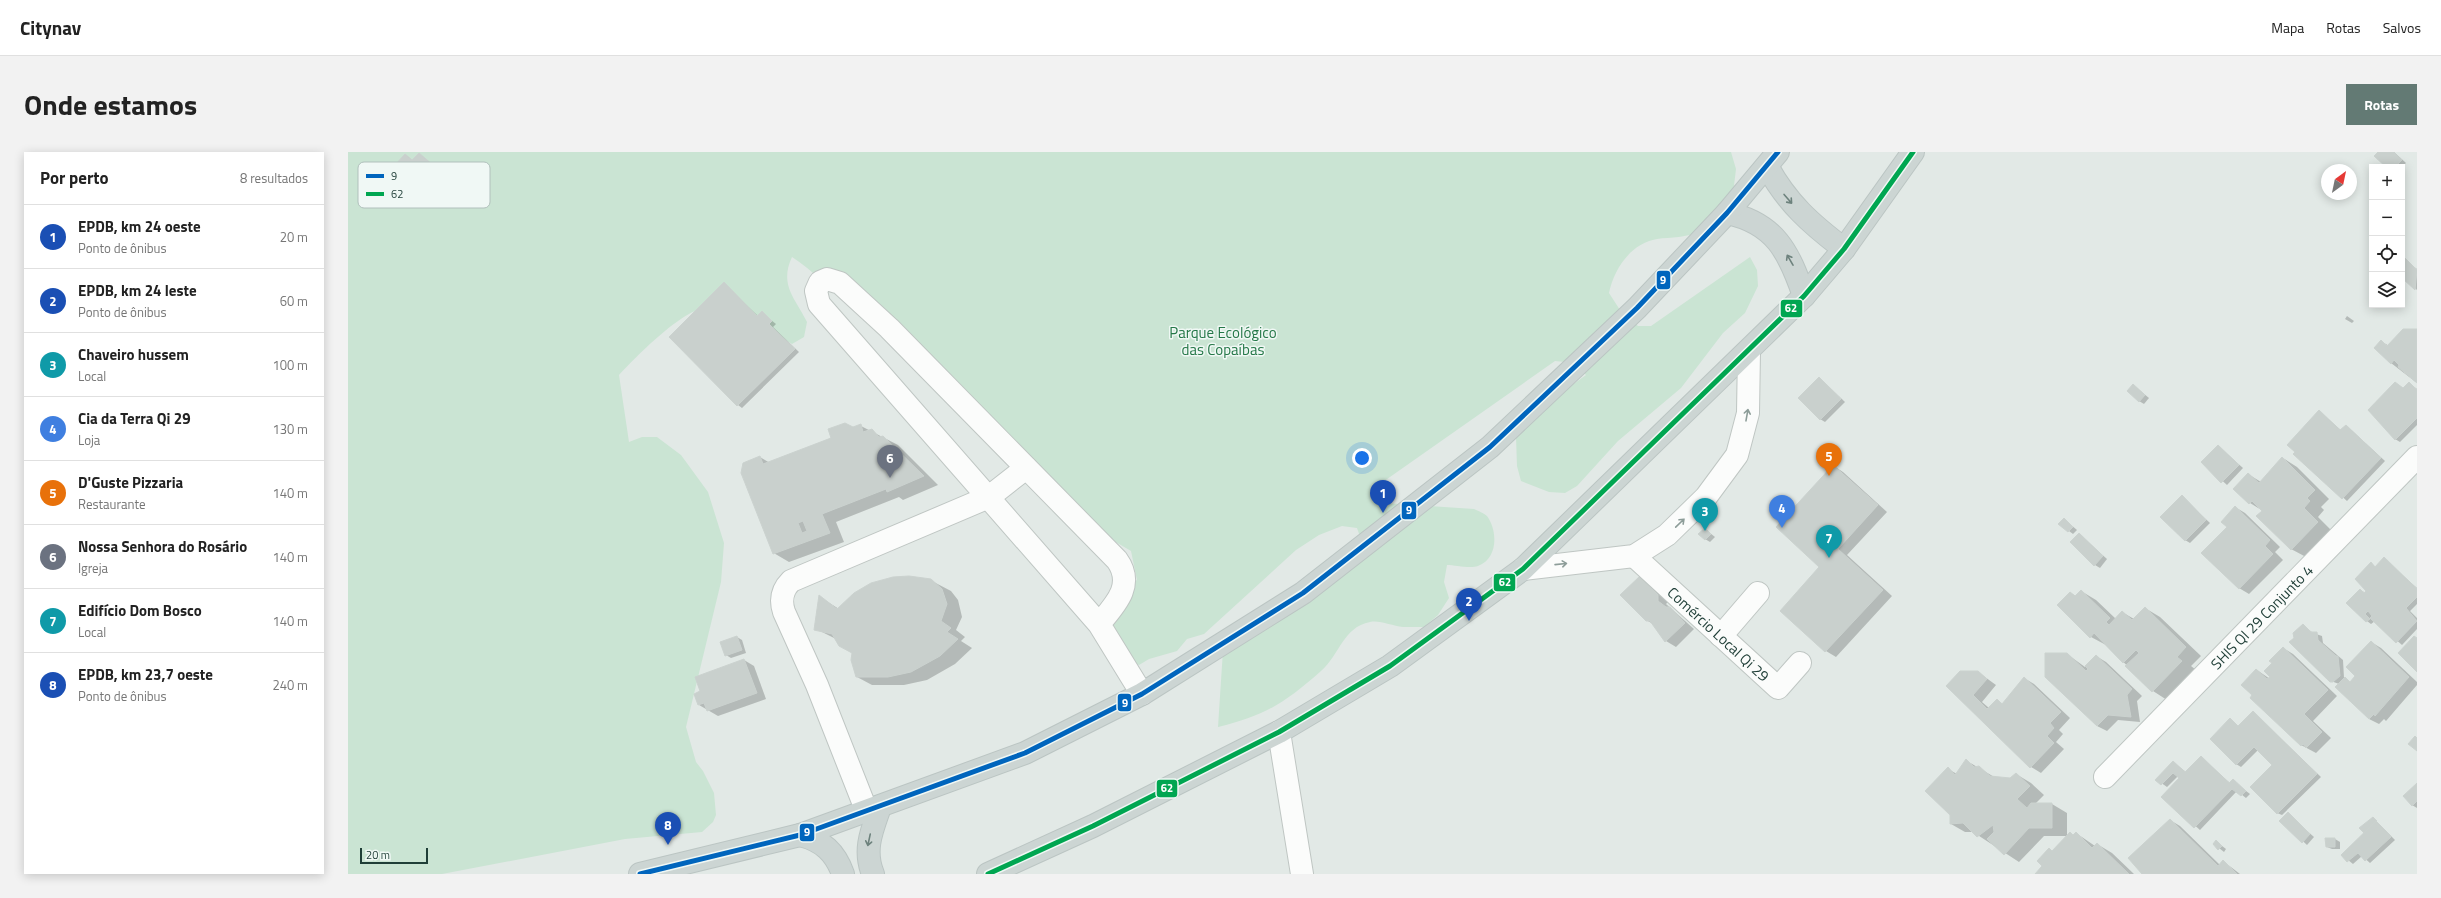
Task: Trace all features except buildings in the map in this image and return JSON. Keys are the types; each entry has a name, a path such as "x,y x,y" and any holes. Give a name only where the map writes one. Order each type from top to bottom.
{"main road":[{"path":"988,874 1093,826 1280,732 1390,666 1523,568 1750,351 1804,296 1844,249 1913,152"},
{"path":"1772,159 1780,189 1810,223 1844,249"},
{"path":"640,874 800,835 1025,753 1142,694 1304,593 1490,447 1637,308 1727,213 1772,159"},
{"path":"1727,213 1747,218 1779,242 1794,268 1804,296"},
{"path":"873,809 867,855 873,874"},
{"path":"800,835 824,844 838,861 843,874"}],"street":[{"path":"1099,624 1122,595 1124,575 1122,566 889,328 840,283 830,280 820,282 816,291 819,304 1099,624 1142,694"},
{"path":"1523,568 1634,556 1667,535 1706,498 1737,455 1748,413 1750,351"},
{"name":"SHIS QI 29 Conjunto 4","path":"2105,777 2417,457"},
{"path":"873,809 784,612 781,603 783,594 791,581 989,497 1026,468"},
{"name":"Comércio Local Qi 29","path":"1634,556 1778,688 1800,663"},
{"path":"1721,636 1758,593"},
{"path":"1280,732 1302,874"}],"green space":[{"name":"Parque Ecológico das Copaíbas","path":"348,152 1731,152 1736,169 1732,202 1713,222 1700,231 1684,236 1648,241 1639,246 1625,258 1615,275 1609,293 1620,310 1638,326 1651,326 1750,257 1757,270 1758,286 1745,313 1723,333 1681,388 1618,441 1577,486 1565,493 1549,492 1521,481 1517,466 1516,437 1543,398 1575,383 1586,375 1574,363 1555,361 1380,484 1372,496 1384,503 1474,509 1484,514 1491,522 1493,529 1493,551 1485,562 1475,567 1447,565 1444,582 1449,598 1438,615 1424,627 1403,627 1382,622 1370,622 1361,625 1347,636 1327,665 1321,671 1285,700 1261,713 1218,727 1223,650 1362,542 1357,528 1342,526 1319,535 1296,550 1204,634 1187,639 1177,651 1149,659 1139,665 1106,645 1124,588 1137,580 1131,551 1114,541 849,303 792,257 788,267 788,284 790,291 807,322 804,337 792,344 742,316 708,308 698,310 686,315 660,335 619,375 629,442 642,437 657,437 681,455 708,492 724,543 721,582 686,727 696,762 703,771 714,793 716,815 713,822 702,832 625,839 442,874 348,874"}],"transit line":[{"name":"9","path":"640,874 800,835 1025,753 1142,694 1303,593 1490,447 1637,308 1727,213 1778,152"},
{"name":"62","path":"988,874 1093,826 1279,732 1390,666 1523,569 1804,296 1844,249 1913,152"}],"place":[{"name":"D'Guste Pizzaria","path":"1829,476"},
{"name":"Nossa Senhora do Rosário","path":"890,478"},
{"name":"EPDB, km 24 oeste","path":"1383,513"},
{"name":"Cia da Terra Qi 29","path":"1782,528"},
{"name":"Chaveiro hussem","path":"1705,531"},
{"name":"Edifício Dom Bosco","path":"1829,558"},
{"name":"EPDB, km 24 leste","path":"1469,621"},
{"name":"EPDB, km 23,7 oeste","path":"668,845"}]}
